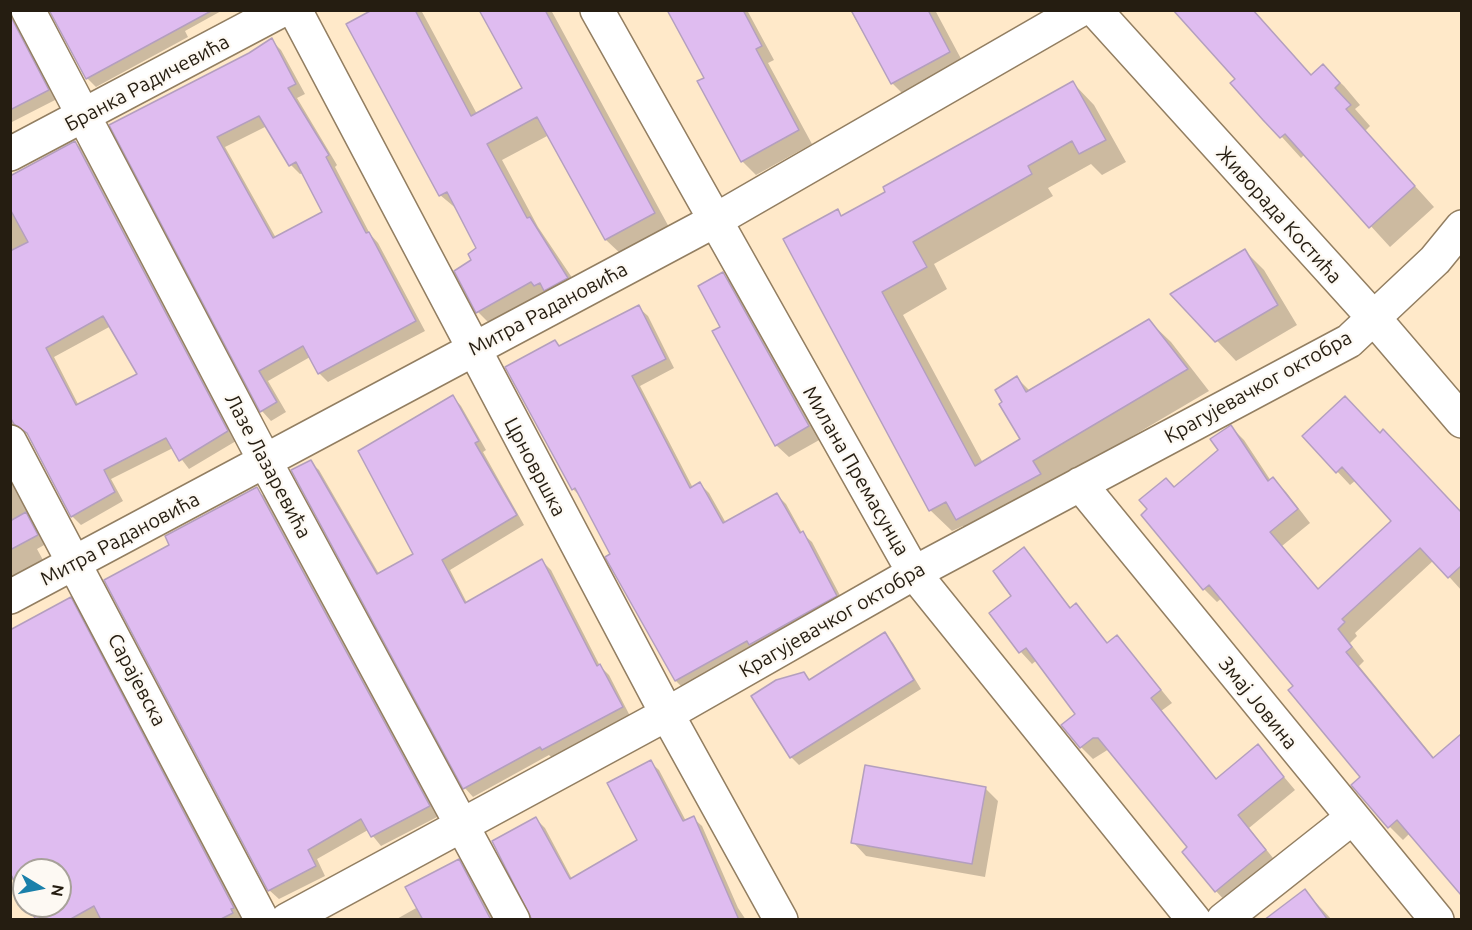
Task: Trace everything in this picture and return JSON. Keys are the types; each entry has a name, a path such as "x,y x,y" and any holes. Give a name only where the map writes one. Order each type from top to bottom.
{"street":[{"name":"Лазе Лазаревића","path":"28,10 82,118 513,920"},
{"name":"Бранка Радичевића","path":"10,154 82,118 282,10"},
{"name":"Црновршка","path":"295,10 472,349 667,714 781,920"},
{"name":"Милана Премасунца","path":"597,10 914,573 1194,920"},
{"name":"Митра Радановића","path":"10,597 266,463 472,349 714,221 1080,10"},
{"name":"Живорада Костића","path":"1095,10 1373,317 1461,420"},
{"name":"Крагујевачког октобра","path":"287,920 667,714 914,573 1350,341 1436,260 1461,227"},
{"name":"Сарајевска","path":"10,442 76,562 262,920"},
{"name":"Змај Јовина","path":"1080,484 1437,920"},
{"path":"1223,920 1352,818"}],"building":[{"path":"49,10 213,10 86,79"},
{"path":"372,10 415,10 471,116 522,88 479,10 545,10 655,213 605,240 537,117 487,144 527,218 530,217 568,278 544,291 540,283 534,286 531,282 476,313 454,271 471,260 468,254 476,248 447,192 439,196 346,24"},
{"path":"667,10 743,10 762,46 756,49 799,130 741,162 697,81 704,78"},
{"path":"851,10 928,10 950,52 891,84"},
{"path":"1173,10 1253,10 1311,75 1323,64 1340,83 1335,88 1351,105 1346,109 1415,186 1369,228 1285,134 1280,138 1263,120 1230,83 1235,79"},
{"path":"10,15 49,90 10,110"},
{"path":"272,38 296,84 288,88 329,155 326,157 416,321 318,374 303,346 259,371 277,402 260,412 109,125 249,53","holes":["259,116 289,166 296,162 322,212 273,238 217,137"]},
{"path":"1073,81 1106,140 1079,154 1072,141 1028,166 1032,174 913,242 927,267 882,292 975,466 1020,439 999,404 1002,402 995,390 1017,376 1026,392 1149,319 1188,369 1033,461 1041,474 956,520 946,502 929,511 783,239 838,209 841,216 885,192 883,187"},
{"path":"75,141 228,431 179,461 166,438 104,470 115,492 71,517 27,433 14,424 10,417 10,251 28,242 10,209 10,176","holes":["103,316 137,374 76,405 46,348"]},
{"path":"1245,249 1278,305 1215,342 1170,294"},
{"path":"723,272 809,426 775,446 712,331 720,327 698,286"},
{"path":"639,305 666,359 632,376 690,488 700,482 723,523 777,493 800,533 803,531 837,596 749,645 747,641 675,681 605,557 610,554 575,488 572,490 505,367 555,340 559,346"},
{"path":"453,395 479,441 475,443 517,515 442,560 465,603 542,559 597,666 600,664 623,707 542,750 540,747 463,789 291,470 311,460 377,574 413,554 358,451"},
{"path":"1345,396 1380,433 1383,429 1461,512 1461,566 1448,578 1420,548 1342,619 1345,622 1338,629 1352,647 1346,652 1433,758 1461,734 1461,895 1397,820 1388,828 1351,785 1360,777 1288,690 1293,686 1209,585 1203,590 1141,515 1147,509 1139,500 1166,478 1174,487 1218,450 1210,439 1231,425 1268,481 1273,477 1298,509 1270,532 1318,589 1391,521 1342,467 1336,473 1302,436"},
{"path":"257,487 430,806 371,837 361,819 308,850 316,866 268,891 104,580 169,545 165,536"},
{"path":"26,512 38,535 10,550 10,521"},
{"path":"1024,547 1070,608 1076,603 1107,643 1117,635 1161,690 1151,698 1216,779 1258,744 1284,777 1238,815 1266,850 1215,892 1182,852 1187,847 1098,738 1093,738 1080,748 1061,725 1075,714 1026,648 1019,653 989,613 1011,596 993,571"},
{"path":"71,597 234,908 231,909 233,913 219,920 101,920 94,906 69,920 36,920 35,918 72,918 72,858 12,858 12,877 10,873 10,630"},
{"path":"885,632 914,680 790,758 751,696 776,680 804,672 809,680"},
{"path":"651,760 683,821 694,816 739,920 532,920 492,841 536,817 570,879 637,840 607,783"},
{"path":"865,765 986,787 972,864 851,843"},
{"path":"459,859 491,920 423,920 405,887"},
{"path":"1305,889 1328,920 1264,920"}]}
